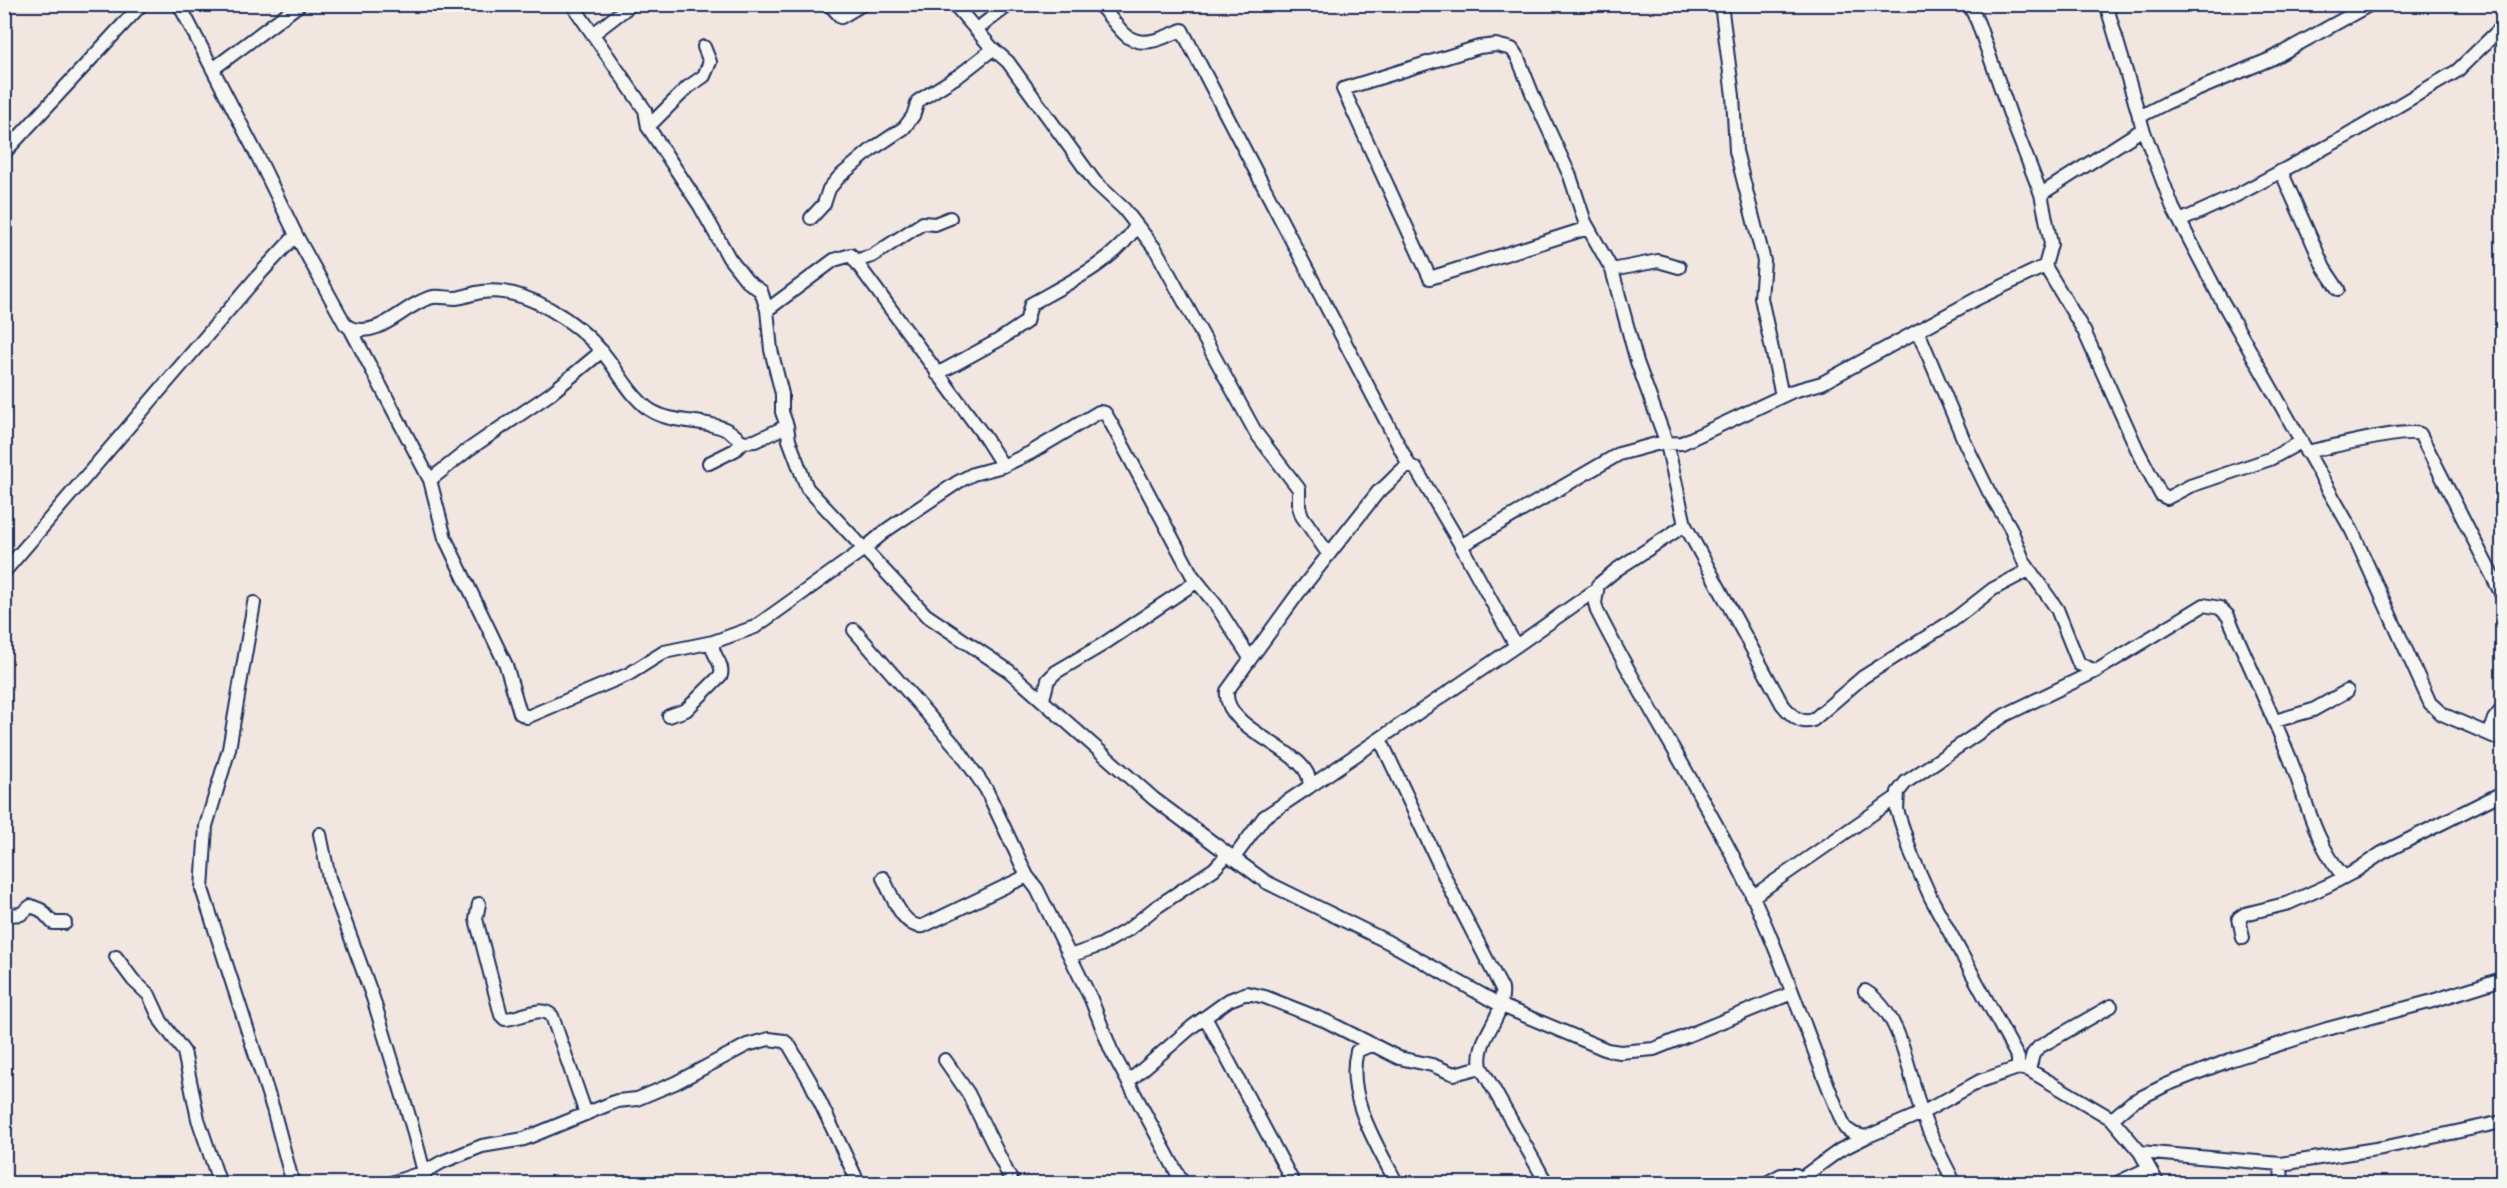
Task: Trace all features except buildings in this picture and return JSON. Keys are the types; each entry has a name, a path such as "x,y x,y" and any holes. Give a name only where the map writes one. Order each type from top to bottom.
{"street":[{"path":"4,153 142,4"},
{"path":"179,4 296,235 345,324 350,328 430,480 445,537 506,665 520,713 527,717 629,674 664,652 713,642 763,623 888,529 958,482 973,474 1003,466 1030,453 1096,414 1105,413 1196,582 1216,605 1250,658"},
{"path":"213,69 300,4"},
{"path":"572,4 645,110 648,127 700,206 729,258 747,281 761,291 767,310 771,350 782,394 782,412 789,440 807,488 926,615 1009,671 1154,800 1266,882 1388,942 1455,982 1502,1006 1587,1043 1620,1052 1654,1049 1792,993"},
{"path":"593,34 632,4"},
{"path":"829,4 841,17 863,4"},
{"path":"954,4 993,49 1008,62 1095,182 1124,209 1156,250 1256,433 1299,489 1299,507 1302,516 1329,555"},
{"path":"977,29 1010,4"},
{"path":"1098,4 1110,14 1128,37 1144,43 1182,30 1409,465 1423,478 1516,646"},
{"path":"1721,4 1736,151 1764,261 1761,297 1782,396"},
{"path":"1460,542 1464,544 1619,454 1648,446 1682,443 1782,396 1822,383 1978,298 2044,266 2051,244 2041,194 2004,101 1978,23 1968,4"},
{"path":"2106,4 2141,123 2164,189 2218,294 2352,531 2430,704 2442,714 2502,740"},
{"path":"2041,194 2168,102 2273,58 2371,4"},
{"path":"2180,221 2237,195 2345,137 2457,71 2502,27"},
{"path":"1588,228 1430,278 1343,89 1479,47 1504,46 1512,49 1570,176 1588,228 1612,270 1637,362 1667,444 1685,525 1782,704 1799,720 1808,722 1813,720 1863,677 1953,621 1993,589 2029,570"},
{"path":"648,127 688,87 705,76 710,62 704,47"},
{"path":"811,218 824,204 825,196 839,177 871,150 904,128 918,101 961,74 993,49"},
{"path":"2281,171 2324,268 2338,289"},
{"path":"855,261 872,256 922,223 935,224 950,218"},
{"path":"937,374 999,340 1026,322 1031,304 1097,268 1129,239 1136,226"},
{"path":"4,572 257,277 296,235"},
{"path":"767,310 834,260 851,255 984,436 1003,466"},
{"path":"1612,270 1658,261 1679,267"},
{"path":"2044,266 2084,331 2137,449 2162,496 2166,498 2190,486 2304,447 2416,433 2420,435 2502,595"},
{"path":"350,328 370,329 433,297 454,298 483,292 506,292 531,298 573,324 592,339 649,409 668,419 709,425 728,431 743,442"},
{"path":"1918,332 1965,443 1989,492 2010,527 2029,570 2057,609 2079,664 2096,671"},
{"path":"430,480 468,450 550,394 602,351"},
{"path":"709,463 735,450 743,442 755,441 787,426"},
{"path":"1309,787 1310,778 1303,766 1236,714 1227,702 1227,691 1378,492 1409,465"},
{"path":"1685,525 1616,570 1598,585 1595,603 1612,641 1692,779 1752,897 1845,1128 1840,1150"},
{"path":"1043,699 1048,680 1056,672 1102,645 1196,582"},
{"path":"1070,956 1101,945 1129,929 1155,908 1230,857 1264,817 1597,589"},
{"path":"254,603 229,749 206,826 202,889 273,1108 293,1184"},
{"path":"2158,1184 2140,1152 2112,1119 2023,1069 1941,917 1917,867 1897,810 1897,797 1902,785 2005,715 2096,671 2204,605 2216,606 2228,616 2275,722 2316,828 2344,877"},
{"path":"854,630 958,749 986,789 1027,876 1037,889 1091,999 1111,1050 1183,1184"},
{"path":"669,716 686,710 721,675 721,666 712,651 713,642"},
{"path":"2062,687 2079,664"},
{"path":"2275,722 2313,710 2347,691"},
{"path":"2489,734 2494,719 2502,709"},
{"path":"1380,739 1452,892 1502,989 1502,1006 1482,1044 1479,1058 1481,1067 1546,1184"},
{"path":"2243,938 2239,922 2245,914 2289,903 2344,877 2382,854 2502,793"},
{"path":"1752,897 1897,797"},
{"path":"320,834 329,878 373,998 424,1178"},
{"path":"883,878 908,922 916,927 922,927 1027,876"},
{"path":"479,904 476,919 501,1016 505,1019 513,1019 541,1010 547,1011 552,1016 586,1114"},
{"path":"4,910 10,915 21,914 31,906 41,910 53,923 65,923"},
{"path":"116,957 133,980 149,995 161,1021 184,1052 198,1119 220,1184"},
{"path":"2112,1119 2132,1102 2166,1085 2230,1060 2327,1029 2502,980"},
{"path":"1865,991 1876,999 1900,1036 1922,1113 1955,1184"},
{"path":"1128,1082 1205,1017 1229,1000 1247,993 1265,997 1326,1021 1399,1058 1432,1065 1455,1074 1481,1067"},
{"path":"1486,997 1494,1022"},
{"path":"1766,1184 1785,1174 1796,1175 1801,1181 1840,1150 1922,1113 1980,1081 2023,1069 2039,1047 2111,1006"},
{"path":"1205,1017 1294,1184"},
{"path":"388,1184 424,1178 442,1162 482,1146 524,1139 617,1101 637,1099 675,1083 747,1045 770,1039 777,1039 789,1045 810,1081 859,1184"},
{"path":"1371,1045 1357,1051 1354,1078 1356,1091 1374,1139 1397,1184"},
{"path":"945,1060 968,1093 1013,1184"},
{"path":"2140,1152 2281,1164 2382,1148 2502,1122"},
{"path":"1845,1128 1854,1134 1866,1137"},
{"path":"2281,1164 2282,1184"},
{"path":"2115,1184 2149,1168"}]}
